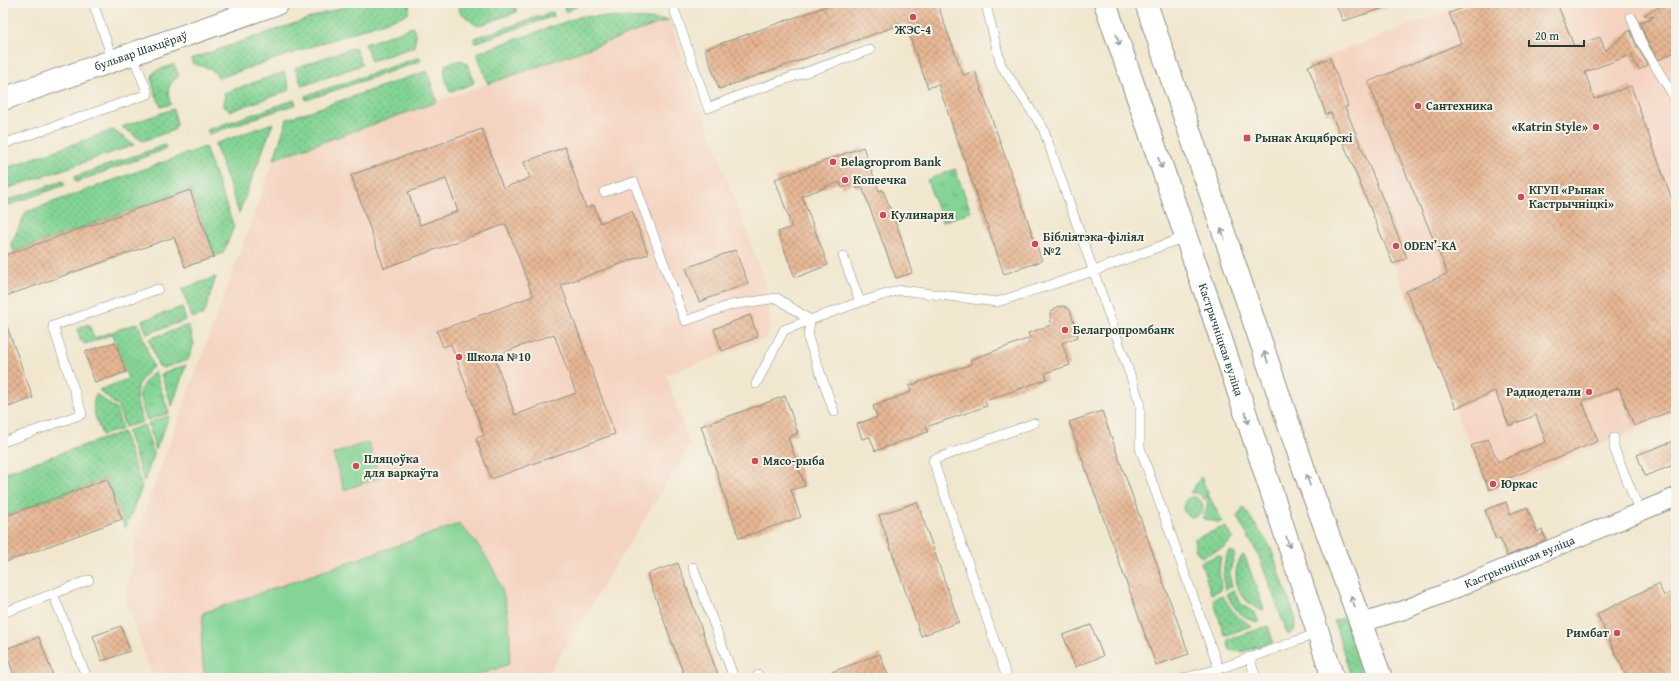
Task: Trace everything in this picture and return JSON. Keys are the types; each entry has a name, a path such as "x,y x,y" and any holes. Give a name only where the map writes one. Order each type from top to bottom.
{"main road":[{"name":"бульвар Шахцёраў","path":"3,99 278,3"},
{"name":"Кастрычніцкая вуліца","path":"1105,3 1211,309 1333,678"},
{"path":"1146,3 1306,475 1381,678"}],"street":[{"name":"Кастрычніцкая вуліца","path":"1361,623 1404,610 1676,497"}],"lane":[{"path":"3,144 148,94 123,56 93,3"},
{"path":"672,3 708,108 743,94 870,50"},
{"path":"987,10 1000,65 1043,128 1094,272 1140,403 1140,448 1219,668"},
{"path":"1631,17 1642,44 1676,100"},
{"path":"604,192 634,182 684,322 731,305 777,298 810,320"},
{"path":"756,384 784,330 860,302 900,290 997,302 1094,272 1185,237"},
{"path":"843,256 860,302"},
{"path":"3,442 82,414 53,326 158,289"},
{"path":"810,320 808,338 834,412"},
{"path":"1007,678 933,460 1034,423"},
{"path":"1614,438 1614,448 1640,512"},
{"path":"693,566 734,678"},
{"path":"3,613 90,580"},
{"path":"53,594 87,678"},
{"path":"1184,678 1219,668 1318,633"},
{"path":"1249,657 1256,678"}],"shaded area":[{"name":"КГУП «Рынак Кастрычніцкі»","path":"1467,3 1676,3 1676,412 1490,492 1335,125 1307,64"},
{"name":"Школа №10","path":"669,20 764,279 770,305 769,338 666,375 690,445 546,678 153,678 125,599 137,532 274,159"}],"green space":[{"path":"354,3 410,3 408,14 219,78 208,68 193,64 191,59"},
{"path":"458,3 505,3 516,8 517,12 477,26 460,12"},
{"path":"573,3 584,3 565,12 564,7"},
{"path":"609,3 662,3 664,7 610,5"},
{"path":"553,12 554,16 474,43 475,38"},
{"path":"582,16 669,20 488,84 477,53"},
{"path":"413,27 416,35 414,47 371,61 365,44"},
{"path":"355,47 362,65 302,86 295,68"},
{"path":"420,57 421,61 306,100 305,96"},
{"path":"461,60 468,64 474,83 450,92 446,82 446,64"},
{"path":"174,64 179,76 172,82 168,91 171,104 161,107 152,83 153,74 158,70"},
{"path":"427,71 437,102 274,159 287,119"},
{"path":"284,72 290,90 231,111 223,106 225,100 224,93"},
{"path":"294,100 296,104 209,134 207,130"},
{"path":"173,109 177,123 174,130 143,141 122,127"},
{"path":"273,123 239,213 215,144"},
{"path":"113,130 134,145 3,190 3,169"},
{"path":"165,145 166,149 76,182 74,177"},
{"path":"205,147 234,227 223,253 215,256 190,189 14,252 11,244 26,212"},
{"path":"955,169 971,212 942,222 927,180"},
{"path":"63,181 65,185 3,207 3,202"},
{"path":"216,277 204,314 192,318 182,289"},
{"path":"182,307 186,320 147,334 142,321"},
{"path":"138,323 153,367 141,380 136,392 136,398 143,422 125,427 118,407 99,390 128,379 113,334 85,344 80,340 78,330 80,327 89,324 94,338"},
{"path":"188,325 194,343 188,360 163,368 158,365 149,339"},
{"path":"186,365 172,406 161,374"},
{"path":"155,371 169,413 147,420 140,399 140,394 144,384"},
{"path":"96,394 116,409 122,429 102,435 96,420 94,409 94,399"},
{"path":"169,416 156,450 148,423"},
{"path":"144,425 154,455 144,481 127,431"},
{"path":"123,432 142,487 125,528 107,479 3,517 3,473"},
{"name":"Пляцоўка для варкаўта","path":"368,442 380,477 344,490 333,454"},
{"path":"1201,477 1208,493 1205,500 1199,493 1190,493"},
{"path":"1209,496 1222,521 1220,523 1202,518 1207,509"},
{"path":"1193,497 1200,500 1203,507 1200,514 1193,517 1186,514 1183,507 1186,500"},
{"path":"1243,507 1270,546 1296,620 1294,631 1288,635 1258,554 1237,517"},
{"path":"459,524 485,555 501,588 509,624 509,664 471,678 205,678 201,650 203,613"},
{"path":"1223,527 1227,528 1233,538 1225,547 1201,557 1195,549 1194,539"},
{"path":"1228,552 1234,552 1235,554 1229,574 1232,587 1225,589 1224,570"},
{"path":"1219,555 1221,557 1219,570 1221,590 1211,594 1201,562"},
{"path":"1243,555 1246,559 1264,609 1260,610 1247,601 1239,590 1236,572 1239,560"},
{"path":"1234,591 1242,605 1255,613 1259,623 1243,616 1235,608 1227,593"},
{"path":"1222,595 1233,612 1251,626 1227,635 1224,634 1213,599"},
{"path":"1344,618 1368,678 1351,678 1334,621"},
{"path":"1268,626 1273,642 1241,652 1230,650 1227,641 1230,639"}],"building":[{"path":"836,3 937,3 963,75 975,71 1042,261 1004,274 938,84 928,88 905,23 719,89 705,49"},
{"path":"1335,3 1390,3 1390,6 1343,21"},
{"name":"КГУП «Рынак Кастрычніцкі»","path":"1476,3 1557,3 1574,46 1600,37 1605,51 1630,30 1637,47 1648,65 1639,70 1631,55 1585,72 1594,99 1631,86 1676,211 1676,409 1634,426 1619,388 1582,401 1598,441 1505,480 1506,483 1489,490 1471,446 1488,439 1498,462 1546,442 1536,415 1509,426 1495,391 1456,408 1406,291 1447,274 1368,82 1461,43 1449,13"},
{"path":"1667,3 1676,3 1676,51 1659,60 1647,41 1640,22 1654,17 1644,15"},
{"path":"1330,58 1348,106 1345,107 1407,258 1393,264 1331,113 1326,114 1308,66"},
{"path":"482,129 503,188 530,178 524,162 565,147 586,208 594,205 600,223 632,211 648,254 561,285 615,434 491,479 476,438 484,435 451,344 443,347 437,331 533,296 506,224 384,268 351,175","holes":["446,179 458,211 420,225 408,192","554,334 576,393 515,415 494,356"]},
{"path":"863,147 879,191 883,190 900,234 912,273 896,278 862,187 857,189 855,183 842,188 840,182 802,196 828,265 795,278 778,232 792,227 775,179"},
{"path":"190,190 214,257 185,267 174,237 3,297 3,256"},
{"path":"735,250 748,283 699,302 686,268"},
{"path":"1064,306 1070,310 1078,337 1062,343 1070,365 1045,373 1047,379 985,401 987,406 926,427 928,432 875,451 870,437 862,439 857,424 877,417 873,406 911,392 909,386 972,364 970,360 1030,338 1028,333 1051,325 1050,313 1056,307"},
{"path":"750,315 758,337 722,351 714,329"},
{"path":"3,321 5,321 33,398 3,409"},
{"path":"115,342 126,372 95,383 85,352"},
{"name":"Мясо-рыба","path":"785,396 798,433 788,437 805,486 791,490 801,517 739,538 701,426"},
{"path":"1102,411 1189,654 1156,665 1069,422"},
{"path":"1676,440 1676,464 1645,476 1637,455"},
{"path":"107,479 122,519 3,563 3,517"},
{"path":"917,502 959,622 921,636 879,515"},
{"path":"1506,502 1510,514 1527,507 1537,532 1542,530 1546,540 1507,556 1500,538 1496,540 1485,510"},
{"path":"678,563 719,678 685,678 647,574"},
{"path":"1658,584 1664,596 1676,590 1676,678 1627,678 1597,614"},
{"path":"1091,625 1103,656 1075,667 1063,635"},
{"path":"121,626 130,651 102,661 93,636"},
{"path":"39,637 54,678 15,678 5,649"},
{"path":"880,654 889,678 821,678 821,676"}],"place":[{"name":"ЖЭС-4","path":"913,17"},
{"name":"Сантехника","path":"1418,106"},
{"name":"«Katrin Style»","path":"1596,127"},
{"name":"Рынак Акцябрскі","path":"1247,138"},
{"name":"Belagroprom Bank","path":"833,162"},
{"name":"Копеечка","path":"845,180"},
{"name":"КГУП «Рынак Кастрычніцкі»","path":"1521,197"},
{"name":"Кулинария","path":"883,215"},
{"name":"Бібліятэка-філіял №2","path":"1035,244"},
{"name":"ODEN’-KA","path":"1396,246"},
{"name":"Белагропромбанк","path":"1065,330"},
{"name":"Школа №10","path":"459,357"},
{"name":"Радиодетали","path":"1589,392"},
{"name":"Мясо-рыба","path":"755,461"},
{"name":"Пляцоўка для варкаўта","path":"356,466"},
{"name":"Юркас","path":"1493,484"},
{"name":"Римбат","path":"1617,633"}]}
